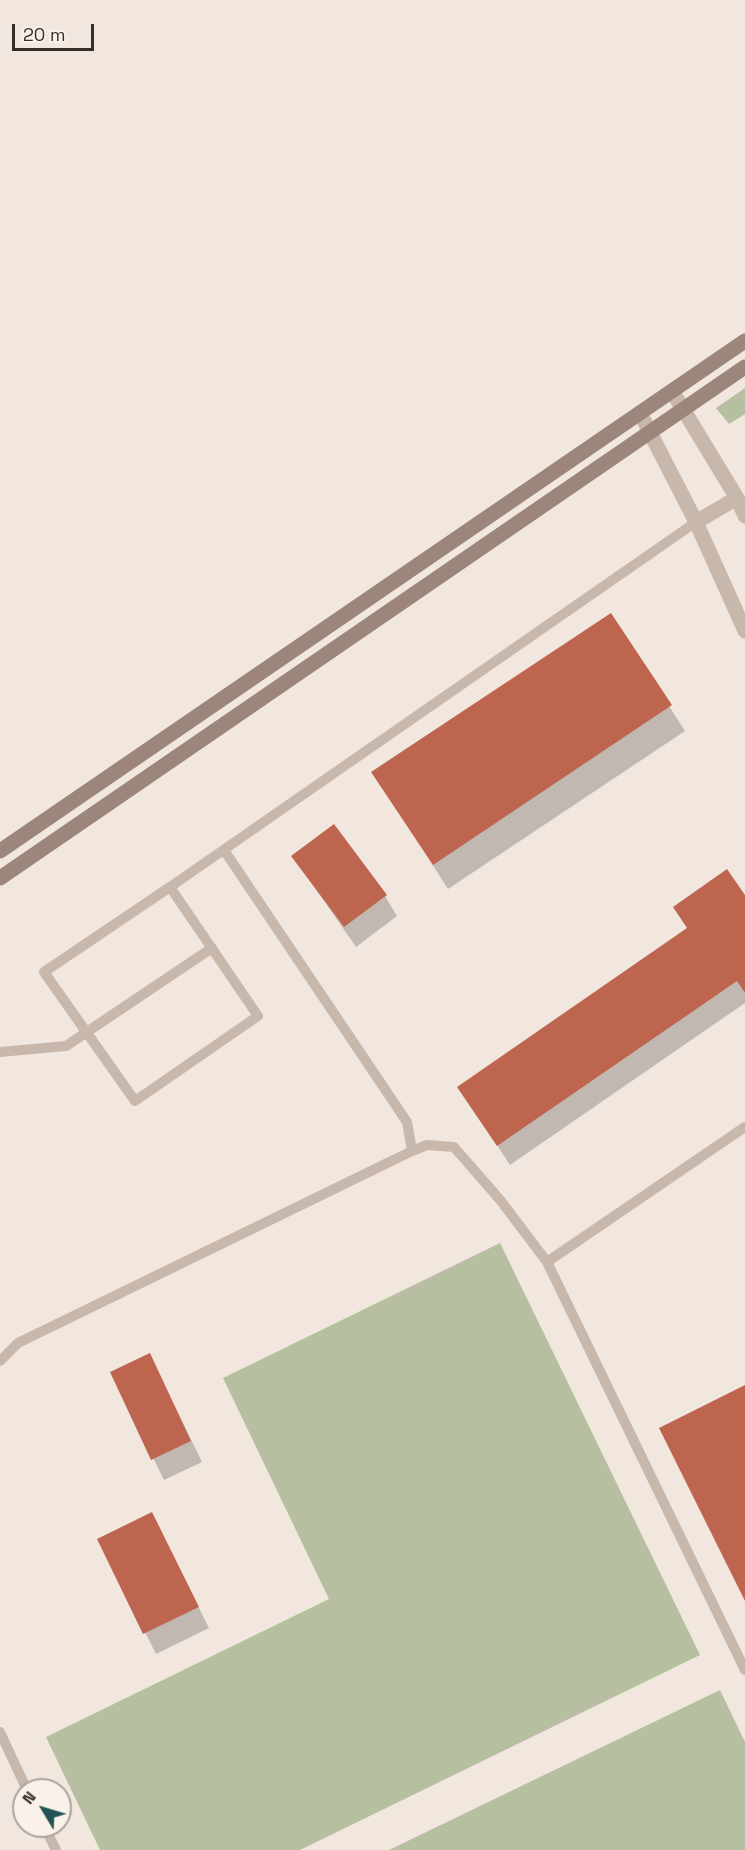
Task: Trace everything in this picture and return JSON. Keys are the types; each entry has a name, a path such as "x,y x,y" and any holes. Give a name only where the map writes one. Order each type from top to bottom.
{"main road":[{"path":"0,851 745,341"},
{"path":"0,878 745,367"}],"street":[{"path":"672,391 737,498 745,516"},
{"path":"640,413 696,522 745,631"},
{"path":"696,522 737,498"}],"lane":[{"path":"170,887 258,1016 135,1101 44,972 224,850 696,522"},
{"path":"224,850 407,1122 412,1151"},
{"path":"0,1052 66,1046 212,948"},
{"path":"547,1262 745,1127"},
{"path":"0,1361 18,1343 412,1151 427,1146 454,1147 501,1202 547,1262 745,1670"},
{"path":"0,1732 21,1778"}],"green space":[{"path":"745,388 745,414 729,424 716,408"},
{"path":"500,1243 700,1655 300,1850 100,1850 72,1791 72,1778 66,1778 46,1737 329,1599 223,1378"},
{"path":"720,1690 745,1742 745,1850 389,1850"}],"building":[{"path":"611,613 672,705 433,865 371,772"},
{"path":"334,824 387,895 344,927 291,856"},
{"path":"727,869 745,895 745,993 737,981 497,1146 457,1087 687,928 673,907"},
{"path":"150,1353 191,1441 151,1460 110,1372"},
{"path":"745,1385 745,1601 659,1428"},
{"path":"152,1512 199,1607 143,1634 97,1539"}]}
